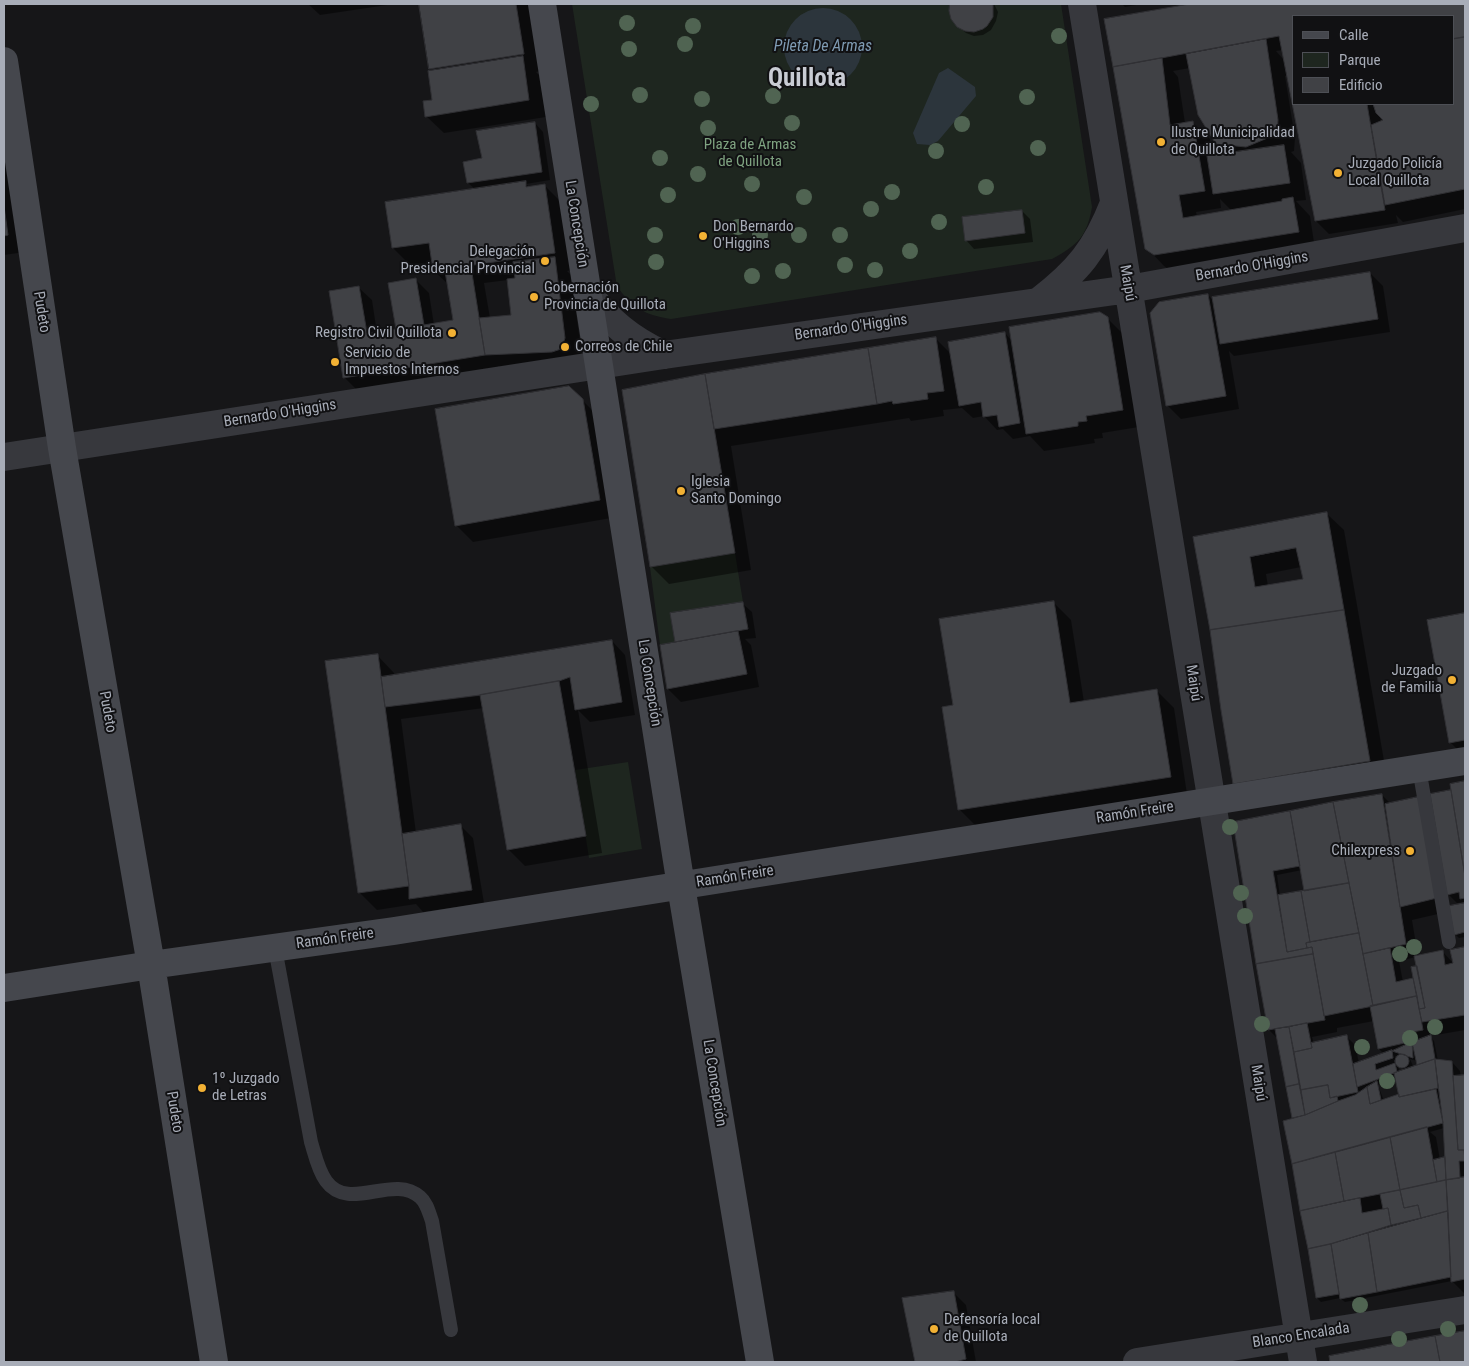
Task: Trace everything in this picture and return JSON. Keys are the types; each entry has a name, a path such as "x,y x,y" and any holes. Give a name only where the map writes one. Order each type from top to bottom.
{"main road":[{"name":"La Concepción","path":"542,4 681,886 760,1362"},
{"name":"Pudeto","path":"4,61 62,448 151,965 214,1362"},
{"name":"Ramón Freire","path":"4,988 394,931 1465,761"}],"street":[{"name":"Maipú","path":"1082,4 1301,1349"},
{"name":"Bernardo O'Higgins","path":"1038,302 1060,286 1094,247 1114,203"},
{"name":"Bernardo O'Higgins","path":"4,457 664,355 1129,289 1465,228"},
{"path":"587,291 618,328 632,339 664,355"},
{"name":"Blanco Encalada","path":"1136,1362 1301,1349 1465,1310"}],"lane":[{"path":"1419,768 1449,942"},
{"path":"275,948 311,1142 317,1164 330,1186 344,1194 404,1190 413,1192 421,1198 428,1208 432,1221 451,1330"}],"green space":[{"name":"Plaza de Armas de Quillota","path":"572,4 1061,4 1092,207 1084,233 1069,249 1052,259 671,319 647,313 634,305 617,287"},
{"path":"735,553 743,602 670,613 675,642 660,645 650,567"},
{"path":"628,762 642,849 589,858 575,770"}],"water":[{"name":"Pileta De Armas","path":"823,8 838,11 850,20 859,32 862,47 859,62 850,74 838,83 823,86 808,83 796,74 787,62 784,47 787,32 796,20 808,11"},
{"path":"948,68 975,87 976,96 938,141 930,145 917,144 913,133 939,73"}],"building":[{"path":"419,4 516,4 524,54 429,69"},
{"path":"950,4 993,4 993,17 983,29 974,32 965,31 957,27 951,19"},
{"path":"1190,4 1465,4 1465,37 1454,39 1454,15 1292,15 1292,103 1279,36 1113,67 1104,19"},
{"path":"1465,37 1465,189 1385,205 1371,125 1383,120 1376,113 1373,105 1454,105 1454,39"},
{"path":"1266,39 1278,120 1277,134 1246,147 1216,144 1198,115 1186,54"},
{"path":"523,56 529,100 425,117 423,101 432,100 428,71"},
{"name":"Ilustre Municipalidad de Quillota","path":"1162,58 1170,125 1193,121 1205,191 1179,195 1183,218 1282,201 1282,199 1293,197 1299,232 1154,255 1145,249 1113,67"},
{"path":"1292,105 1367,105 1385,210 1315,221"},
{"path":"535,122 542,172 467,183 463,162 482,158 476,131"},
{"path":"1284,145 1290,183 1213,194 1207,156"},
{"path":"526,181 526,187 545,184 555,253 433,271 429,243 392,248 385,202"},
{"path":"4,206 8,235 4,236"},
{"path":"1022,210 1025,233 965,241 962,217"},
{"name":"Gobernación Provincia de Quillota","path":"555,257 565,338 561,349 552,352 485,355 479,318 511,315 507,279 515,278 513,262"},
{"path":"471,267 485,355 343,378 329,291 359,286 367,333 396,329 388,283 416,278 424,325 453,320 445,271"},
{"path":"1370,272 1378,319 1220,344 1212,297"},
{"path":"1208,294 1226,396 1166,406 1150,313 1159,302"},
{"path":"1100,312 1108,317 1123,410 1086,416 1087,421 1078,422 1078,426 1026,434 1009,327"},
{"path":"1005,332 1020,423 999,427 997,415 983,417 981,402 959,406 948,342"},
{"path":"936,337 944,391 927,393 928,399 893,404 892,401 877,404 868,348"},
{"path":"868,348 877,404 714,429 705,374"},
{"name":"Iglesia Santo Domingo","path":"705,374 735,553 650,567 622,390"},
{"path":"569,386 583,399 600,500 455,526 435,409"},
{"path":"1327,512 1344,610 1210,630 1193,537","holes":["1296,548 1303,579 1255,587 1250,557"]},
{"path":"1054,601 1070,703 1157,689 1171,777 958,810 942,707 953,705 939,619"},
{"path":"743,602 748,629 675,642 670,613"},
{"path":"1344,610 1370,761 1233,784 1210,630"},
{"name":"Juzgado de Familia","path":"1465,613 1465,740 1449,743 1427,620"},
{"path":"738,631 747,674 667,689 660,645"},
{"path":"612,640 622,702 575,710 570,677 559,681 480,695 385,707 381,677"},
{"path":"378,654 409,886 358,893 325,661"},
{"path":"559,681 586,836 507,850 480,695"},
{"path":"1465,781 1465,876 1450,784"},
{"path":"1451,790 1465,876 1465,898 1460,899 1459,892 1447,895 1430,794"},
{"path":"1382,794 1406,944 1363,954 1333,802"},
{"name":"Chilexpress","path":"1418,797 1437,898 1400,907 1385,804"},
{"path":"1333,802 1349,883 1304,891 1290,811"},
{"path":"1290,811 1300,866 1273,871 1287,952 1312,947 1313,954 1256,964 1233,822"},
{"path":"461,824 472,890 409,899 402,834"},
{"path":"1349,883 1359,933 1310,942 1301,891"},
{"path":"1301,891 1310,942 1306,943 1307,948 1287,952 1278,895"},
{"path":"1465,903 1465,932 1454,935 1449,906"},
{"path":"1359,933 1373,1006 1324,1016 1312,947 1307,948 1306,943"},
{"path":"1465,947 1465,1015 1422,1022 1419,1009 1425,1008 1414,956 1443,950 1445,965 1453,963 1450,950"},
{"path":"1390,948 1396,982 1413,978 1417,996 1373,1006 1363,954"},
{"path":"1313,954 1325,1020 1268,1030 1256,964"},
{"path":"1417,966 1425,1008 1419,1009 1411,967"},
{"path":"1417,996 1423,1030 1407,1033 1409,1042 1378,1049 1370,1006"},
{"path":"1307,1023 1312,1048 1294,1052 1289,1027"},
{"path":"1289,1027 1299,1084 1286,1087 1275,1029"},
{"path":"1347,1035 1358,1092 1330,1098 1328,1085 1301,1090 1294,1052 1312,1048 1311,1043"},
{"path":"1431,1035 1435,1059 1417,1065 1412,1042"},
{"path":"1412,1042 1413,1058 1392,1051"},
{"path":"1392,1050 1393,1058 1375,1064 1376,1070 1395,1063 1397,1072 1357,1087 1353,1064"},
{"path":"1399,1054 1405,1054 1409,1061 1405,1068 1399,1068 1395,1064 1395,1058"},
{"path":"1435,1059 1452,1061 1458,1150 1464,1150 1465,1161 1459,1161 1460,1178 1446,1180 1443,1123"},
{"path":"1435,1059 1438,1088 1399,1097 1394,1073"},
{"path":"1465,1075 1465,1150 1458,1150 1453,1076"},
{"path":"1377,1081 1381,1100 1370,1104 1367,1087"},
{"path":"1299,1084 1305,1115 1292,1118 1286,1087"},
{"path":"1328,1085 1330,1098 1337,1096 1338,1101 1305,1115 1301,1090"},
{"path":"1367,1087 1370,1104 1399,1094 1399,1097 1436,1089 1443,1123 1292,1164 1283,1121 1305,1115 1355,1095"},
{"path":"1427,1127 1437,1182 1400,1190 1390,1137"},
{"path":"1390,1137 1400,1190 1344,1201 1335,1152"},
{"path":"1335,1152 1344,1201 1300,1211 1292,1164"},
{"path":"1445,1157 1446,1180 1437,1182 1433,1160"},
{"path":"1465,1177 1465,1279 1451,1282 1446,1180"},
{"path":"1446,1180 1448,1211 1421,1218 1418,1205 1404,1208 1400,1190"},
{"path":"1400,1190 1404,1208 1418,1205 1421,1218 1391,1225 1388,1208 1383,1209 1380,1194"},
{"path":"1360,1198 1362,1213 1388,1208 1391,1225 1331,1244 1308,1249 1300,1211"},
{"path":"1448,1211 1451,1277 1377,1292 1368,1233"},
{"path":"1368,1233 1377,1292 1340,1299 1331,1244"},
{"path":"1331,1244 1339,1294 1316,1298 1308,1249"},
{"name":"Defensoría local de Quillota","path":"954,1291 966,1359 955,1362 915,1362 902,1298"},
{"path":"1465,1331 1465,1362 1440,1362 1435,1336"},
{"path":"1435,1336 1440,1362 1330,1362 1329,1356"}],"place":[{"name":"Ilustre Municipalidad de Quillota","path":"1161,142"},
{"name":"Juzgado Policía Local Quillota","path":"1338,173"},
{"name":"Don Bernardo O'Higgins","path":"703,236"},
{"name":"Delegación Presidencial Provincial","path":"545,261"},
{"name":"Gobernación Provincia de Quillota","path":"534,297"},
{"name":"Registro Civil Quillota","path":"452,333"},
{"name":"Correos de Chile","path":"565,347"},
{"name":"Servicio de Impuestos Internos","path":"335,362"},
{"name":"Iglesia Santo Domingo","path":"681,491"},
{"name":"Juzgado de Familia","path":"1452,680"},
{"name":"Chilexpress","path":"1410,851"},
{"name":"1º Juzgado de Letras","path":"202,1088"},
{"name":"Defensoría local de Quillota","path":"934,1329"}],"district":[{"name":"Quillota","path":"807,80"}]}
